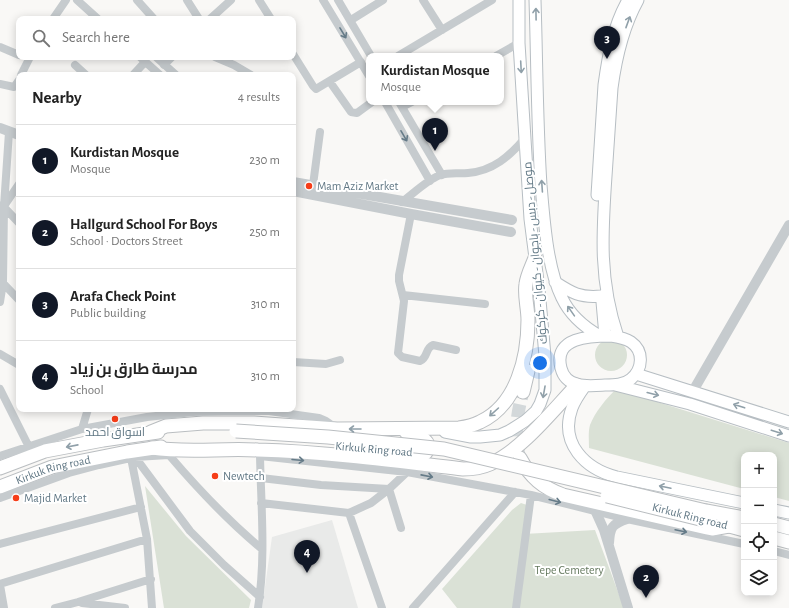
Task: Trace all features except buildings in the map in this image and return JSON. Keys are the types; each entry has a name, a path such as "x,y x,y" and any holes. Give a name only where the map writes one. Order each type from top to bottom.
{"highway":[{"path":"523,392 533,346 533,287 536,263"},
{"path":"151,432 166,426 203,423 254,423 337,429 460,428 479,423 487,419 498,409 511,393 515,384 526,348 528,320 525,289 526,282 536,263"},
{"path":"400,461 463,469 481,467 490,464 521,443 581,386"},
{"path":"152,448 172,450 265,450 378,463 414,459 422,456 428,449 428,443 420,435 380,428"},
{"name":"Kirkuk Ring road","path":"0,468 45,451 151,432 191,430 236,436 432,455 705,515 741,517"},
{"name":"Kirkuk Ring road","path":"0,486 30,481 52,467 152,448 236,436"},
{"path":"520,458 533,478 547,488 567,496 712,529 729,526"},
{"name":"Kirkuk Ring road","path":"705,515 729,526 741,529"},
{"path":"777,525 789,528"},
{"path":"777,539 789,542"}],"main road":[{"name":"موصل - دبس - باجوان - كيوان - كركوك","path":"427,428 480,438 500,435 517,427 531,416 536,411 543,397 545,382 545,356 536,263 530,220 519,43 519,0"},
{"path":"535,0 538,148 544,217 556,282 563,299 574,316 590,330 602,336"},
{"path":"618,337 612,317 604,273 599,212 604,85 611,46 621,13 628,0"},
{"path":"602,336 604,312 600,296 595,236 614,74 620,47 638,0"},
{"path":"556,282 568,291 579,295 600,296"},
{"path":"602,336 618,337 632,342 638,349 641,358 636,374 628,381 615,385 581,386 566,378 562,372 560,364 561,355 566,346 579,338 602,336"},
{"path":"545,356 561,355"},
{"path":"636,374 789,422"},
{"path":"615,385 690,404 789,436"},
{"path":"581,386 572,408 569,422 570,435 574,448 582,459 604,474 741,502"},
{"path":"690,404 693,391"},
{"path":"777,511 789,513"}],"street":[{"path":"55,16 66,0"},
{"path":"77,0 95,16"},
{"path":"137,0 151,16"},
{"path":"187,0 197,16"},
{"path":"213,16 230,0"},
{"path":"259,0 269,16"},
{"path":"324,0 366,71"},
{"path":"338,0 369,53"},
{"path":"350,20 383,0"},
{"path":"423,0 442,30"},
{"path":"403,53 492,0"},
{"path":"501,53 519,43"},
{"path":"0,47 16,54"},
{"path":"296,59 315,88 318,89 361,62"},
{"path":"22,72 27,60"},
{"path":"136,72 142,60"},
{"path":"143,60 157,72"},
{"path":"159,60 172,72"},
{"path":"164,65 169,60"},
{"path":"222,60 246,72"},
{"path":"75,65 83,72"},
{"path":"330,82 351,112 357,113 368,105"},
{"path":"0,84 14,88 16,85"},
{"path":"387,105 430,181"},
{"path":"401,105 442,175"},
{"path":"0,302 4,130 16,134"},
{"path":"313,185 320,132"},
{"path":"402,202 430,181 442,175 470,173 492,166 509,156 525,138"},
{"path":"296,182 512,220"},
{"path":"2,205 16,188"},
{"path":"296,192 511,232"},
{"path":"2,205 16,220"},
{"path":"460,223 462,212"},
{"path":"411,214 399,275 404,301 398,350 400,355 420,361 425,358 430,346 436,345 456,350"},
{"path":"693,391 789,225"},
{"path":"1,283 16,297"},
{"path":"403,295 485,304"},
{"path":"0,354 16,363"},
{"path":"296,362 326,364 340,360"},
{"path":"0,389 29,448"},
{"path":"82,429 87,412"},
{"path":"0,456 29,448 82,429 184,412"},
{"path":"282,412 319,418 337,429"},
{"path":"0,498 30,481 133,457 226,454 378,463 408,472 531,495 627,519 741,543"},
{"path":"168,455 220,513 262,549"},
{"path":"258,608 260,597 262,549 260,456"},
{"path":"133,457 148,539 152,608"},
{"path":"133,457 190,531 224,565 260,597"},
{"path":"261,503 349,513 371,503 408,472"},
{"path":"260,478 321,485 389,489"},
{"path":"389,489 401,528"},
{"path":"413,608 516,492"},
{"path":"516,608 531,495"},
{"path":"0,544 142,507"},
{"path":"595,510 609,545 628,608"},
{"path":"349,513 382,608"},
{"path":"609,545 611,529 616,523 627,519"},
{"path":"4,608 0,584 148,539"},
{"path":"777,552 789,555"},
{"path":"55,608 151,579"},
{"path":"78,602 125,608"}],"shaded area":[{"path":"332,520 358,608 262,608 272,537"}],"green space":[{"path":"608,339 614,339 623,343 627,355 623,367 614,371 608,371 599,367 595,358 595,352 599,343"},
{"path":"616,389 789,443 789,501 777,498 777,452 741,452 741,488 589,448 590,425 595,415"},
{"path":"145,486 186,536 251,600 249,608 164,608"},
{"name":"Tepe Cemetery","path":"521,503 527,505 524,534 595,530 624,608 457,608 442,589 512,510"}],"tunnel":[{"path":"519,455 517,447 517,424 523,392"}],"place":[{"name":"Arafa Check Point","path":"607,59"},
{"name":"Kurdistan Mosque","path":"435,151"},
{"name":"Mam Aziz Market","path":"309,186"},
{"name":"اسواق احمد","path":"115,419"},
{"name":"Newtech","path":"215,476"},
{"name":"Majid Market","path":"16,498"},
{"name":"مدرسة طارق بن زياد","path":"307,573"},
{"name":"Hallgurd School For Boys","path":"646,598"}]}
